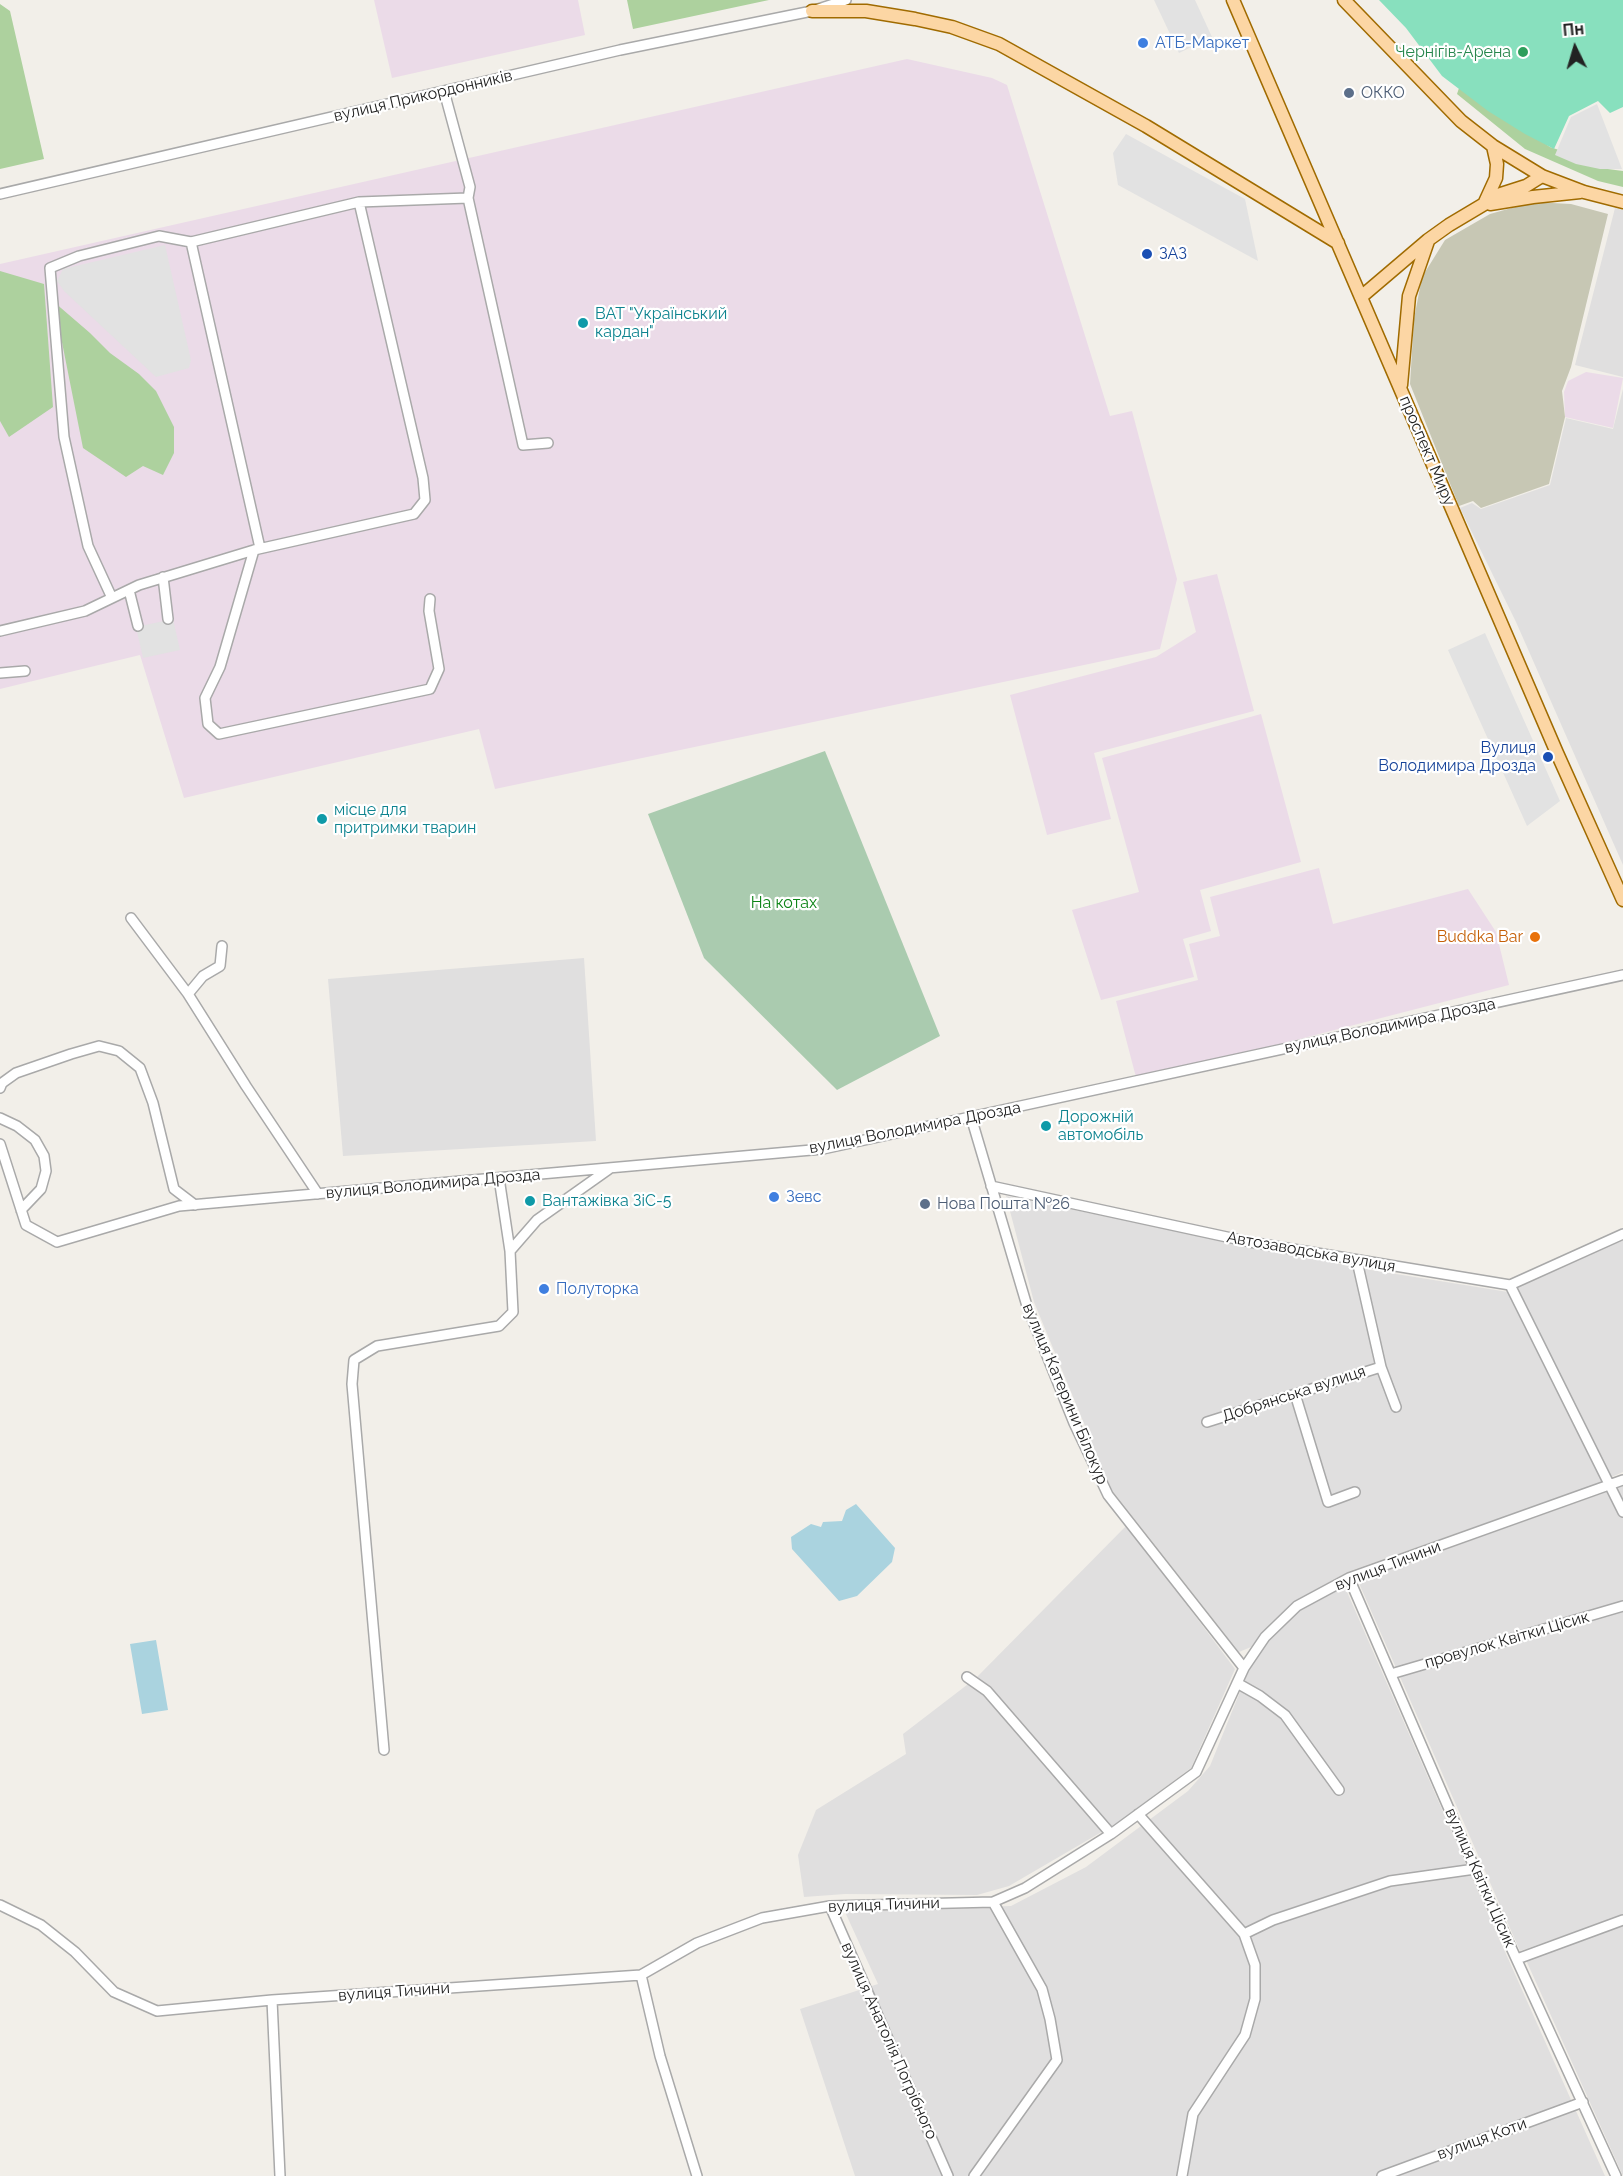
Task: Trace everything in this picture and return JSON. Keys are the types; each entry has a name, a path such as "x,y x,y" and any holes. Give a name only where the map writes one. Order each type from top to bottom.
{"main road":[{"name":"проспект Миру","path":"1233,0 1552,743 1623,900"},
{"path":"1344,0 1461,122 1493,146 1542,176 1584,192 1623,202"},
{"path":"812,11 866,11 915,19 952,27 999,44 1146,126 1338,243"},
{"path":"1483,206 1496,178 1497,164 1493,146"},
{"path":"1361,297 1449,225 1501,194 1526,186 1542,176"},
{"path":"1483,206 1533,197 1584,192"},
{"path":"1400,389 1409,296 1428,240"}],"street":[{"name":"вулиця Прикордонників","path":"0,194 620,50 812,11 846,0"},
{"path":"444,91 470,187 468,198 523,445 548,443"},
{"path":"112,598 88,546 64,437 50,268 79,256 159,236 191,242 360,202 468,198"},
{"path":"0,631 85,611 163,577 257,549 414,514 425,500 423,478 360,202"},
{"path":"191,242 257,549 220,667 205,698 208,724 219,734 430,689 440,669 429,611 430,599"},
{"path":"362,266 373,263"},
{"path":"163,577 168,619"},
{"path":"129,590 138,626"},
{"path":"0,674 25,671"},
{"path":"131,918 188,994 318,1194"},
{"path":"188,994 203,976 220,966 222,946"},
{"name":"вулиця Володимира Дрозда","path":"0,1144 26,1225 57,1242 179,1206 195,1204 823,1149 1623,975"},
{"path":"0,1088 2,1083 16,1073 71,1054 99,1046 119,1051 140,1068 153,1103 174,1189 166,1210"},
{"name":"вулиця Катерини Білокур","path":"971,1117 1027,1306 1074,1423 1107,1495 1244,1668"},
{"path":"0,1118 17,1126 35,1140 44,1156 46,1172 41,1189 21,1210"},
{"path":"510,1251 537,1220 611,1168"},
{"path":"384,1750 352,1384 354,1360 377,1346 499,1326 513,1312 510,1251 500,1178"},
{"name":"Автозаводська вулиця","path":"991,1186 1251,1242 1510,1285"},
{"path":"174,1189 195,1204"},
{"path":"1623,1234 1510,1285 1623,1512"},
{"name":"Добрянська вулиця","path":"1358,1261 1381,1367 1396,1407"},
{"name":"Добрянська вулиця","path":"1207,1422 1381,1367"},
{"path":"1295,1394 1328,1502 1355,1492"},
{"name":"вулиця Тичини","path":"0,1905 41,1925 75,1952 114,1992 157,2012 272,2000 641,1975 697,1943 762,1918 830,1906 993,1902 1025,1888 1112,1834 1196,1772 1244,1668 1265,1637 1297,1606 1349,1578 1623,1480"},
{"name":"вулиця Квітки Цісик","path":"1349,1578 1475,1869 1616,2176"},
{"name":"провулок Квітки Цісик","path":"1390,1674 1623,1606"},
{"path":"967,1677 987,1691 1112,1834"},
{"path":"1237,1683 1260,1696 1285,1715 1339,1790"},
{"path":"1138,1814 1244,1934 1255,1965 1255,2000 1245,2035 1192,2114 1182,2176"},
{"path":"1244,1934 1273,1920 1390,1881 1475,1869"},
{"path":"974,2176 1057,2060 1042,1989 993,1902"},
{"name":"вулиця Анатолія Погрібного","path":"830,1906 948,2176"},
{"path":"1517,1959 1623,1920"},
{"path":"641,1975 660,2056 698,2176"},
{"path":"272,2000 280,2176"},
{"name":"вулиця Коти","path":"1382,2176 1583,2102"}],"shaded area":[{"path":"374,0 578,0 585,35 392,78"},
{"path":"1154,0 1195,0 1212,37 1179,53"},
{"path":"907,59 992,78 1007,85 1110,416 1132,411 1177,579 1160,649 495,789 479,729 184,798 140,655 0,689 0,264"},
{"path":"1597,104 1622,169 1600,169 1576,164 1555,155 1571,117"},
{"path":"1126,134 1245,199 1258,261 1118,185 1113,153"},
{"path":"1533,202 1571,204 1608,214 1571,367 1562,391 1565,417 1549,484 1481,508 1473,501 1459,506 1410,384 1414,319 1422,277 1445,240 1490,214"},
{"path":"1615,208 1623,210 1623,377 1575,365"},
{"path":"165,245 191,360 189,368 156,377 64,291 57,281 63,269"},
{"path":"1586,372 1623,378 1613,428 1565,417 1564,392 1568,381"},
{"path":"1623,389 1623,865 1516,622 1460,508 1472,503 1481,509 1550,485 1566,418 1613,429"},
{"path":"1217,574 1254,711 1094,753 1111,819 1047,835 1010,695 1156,657 1196,632 1183,582"},
{"path":"173,619 180,650 143,658 136,627"},
{"path":"1485,633 1560,801 1527,826 1448,650"},
{"path":"1261,714 1301,862 1200,890 1211,931 1183,939 1194,977 1101,1000 1072,910 1139,892 1102,758"},
{"path":"1319,868 1333,924 1468,889 1496,932 1509,985 1137,1081 1116,1001 1198,980 1189,944 1220,936 1210,897"},
{"path":"584,958 596,1141 343,1156 328,979"},
{"path":"1006,1196 1365,1269 1508,1292 1623,1239 1623,1472 1593,1485 1350,1571 1299,1599 1272,1622 1251,1647 1239,1652 1111,1489 1034,1302"},
{"path":"1623,1486 1623,1915 1520,1951 1358,1581"},
{"path":"1127,1525 1235,1669 1191,1768 1117,1823 1009,1886 977,1895 845,1894 804,1897 798,1855 816,1810 906,1754 903,1734 976,1678"},
{"path":"1344,1585 1605,2176 855,2176 800,2009 878,1984 845,1912 1011,1906 1086,1867 1188,1791 1210,1766 1250,1667 1272,1635 1305,1606"},
{"path":"1623,1926 1623,2176 1526,1960"}],"green space":[{"path":"627,0 769,0 633,29"},
{"name":"Чернігів-Арена","path":"1379,0 1623,0 1623,107 1610,113 1598,101 1569,116 1554,149 1488,111 1442,76 1406,28"},
{"path":"0,4 10,11 44,159 0,169"},
{"path":"1460,85 1550,147 1580,157 1600,168 1623,171 1623,187 1598,181 1525,149 1457,94"},
{"path":"0,271 44,284 53,407 9,437 0,421"},
{"path":"54,302 156,391 174,427 174,453 163,475 143,466 126,477 83,448"},
{"name":"На котах","path":"825,751 940,1036 837,1090 704,958 648,814"}],"water":[{"path":"856,1504 895,1548 892,1562 857,1596 839,1601 792,1549 791,1537 811,1524 821,1527 823,1522 842,1521 846,1510"},
{"path":"156,1640 168,1710 142,1714 130,1644"}],"place":[{"name":"АТБ-Маркет","path":"1143,43"},
{"name":"Чернігів-Арена","path":"1523,52"},
{"name":"ОККО","path":"1349,93"},
{"name":"ЗАЗ","path":"1147,254"},
{"name":"ВАТ \"Український кардан\"","path":"583,323"},
{"name":"Вулиця Володимира Дрозда","path":"1548,757"},
{"name":"місце для притримки тварин","path":"322,819"},
{"name":"Buddka Bar","path":"1535,937"},
{"name":"Дорожній автомобіль","path":"1046,1126"},
{"name":"Зевс","path":"774,1197"},
{"name":"Вантажівка ЗіС-5","path":"530,1201"},
{"name":"Нова Пошта №26","path":"925,1204"},
{"name":"Полуторка","path":"544,1289"}]}
